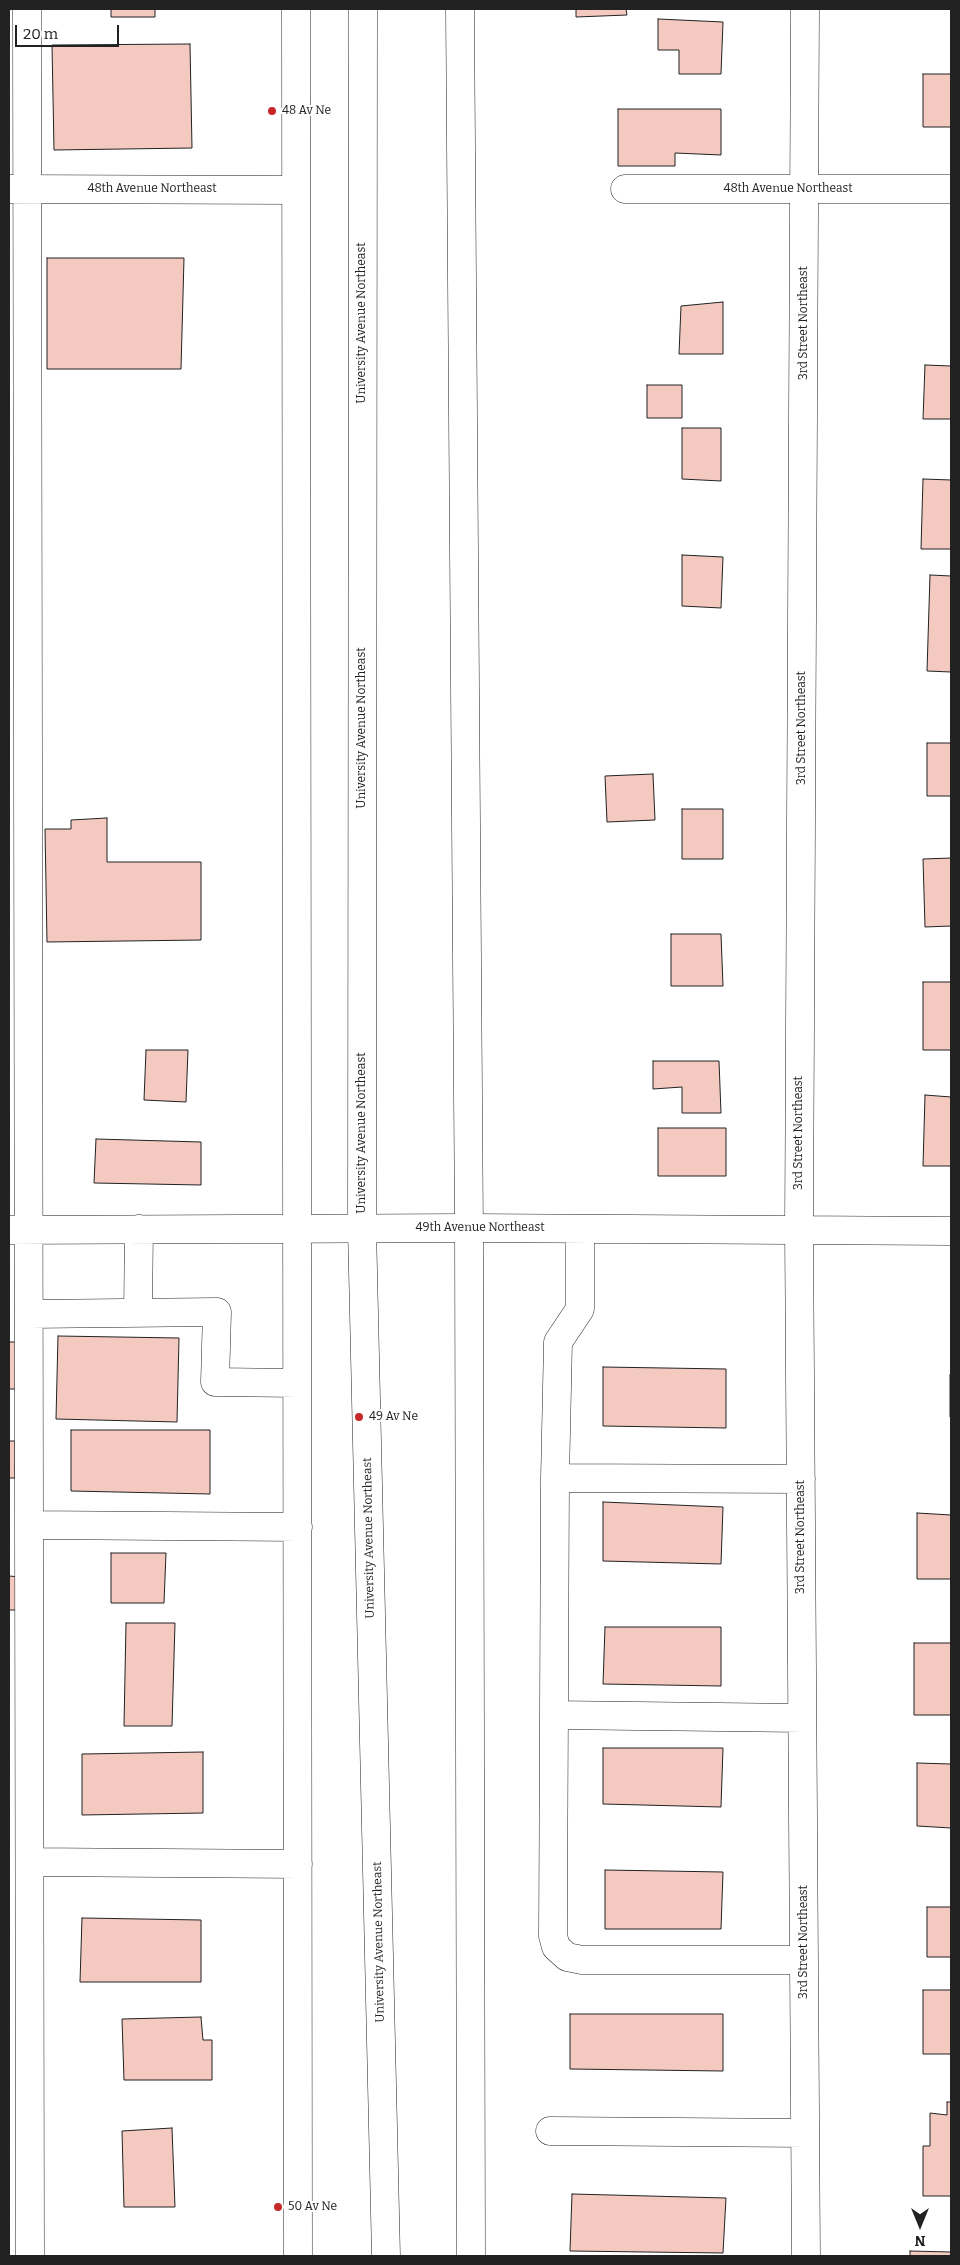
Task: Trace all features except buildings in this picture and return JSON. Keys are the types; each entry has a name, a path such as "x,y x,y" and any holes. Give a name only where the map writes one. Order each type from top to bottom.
{"street":[{"path":"27,9 19,189 20,1230 30,1314 30,2256"},
{"path":"296,9 298,2256"},
{"name":"University Avenue Northeast","path":"363,9 362,1228 386,2256"},
{"path":"460,9 469,1228 471,2256"},
{"name":"3rd Street Northeast","path":"805,9 799,1229 806,2256"},
{"name":"48th Avenue Northeast","path":"19,189 296,190"},
{"name":"48th Avenue Northeast","path":"626,189 951,189"},
{"name":"49th Avenue Northeast","path":"20,1230 469,1228 951,1231"},
{"path":"138,1312 139,1229"},
{"path":"580,1229 580,1309 558,1342 553,1936 556,1947 567,1957 582,1960 804,1960"},
{"path":"30,1314 217,1312 215,1382 297,1383"},
{"path":"556,1478 801,1479"},
{"path":"31,1526 298,1527"},
{"path":"554,1715 802,1718"},
{"path":"30,1862 298,1864"},
{"path":"550,2131 805,2133"}],"place":[{"name":"48 Av Ne","path":"272,111"},
{"name":"49 Av Ne","path":"359,1417"},
{"name":"50 Av Ne","path":"278,2207"}]}
